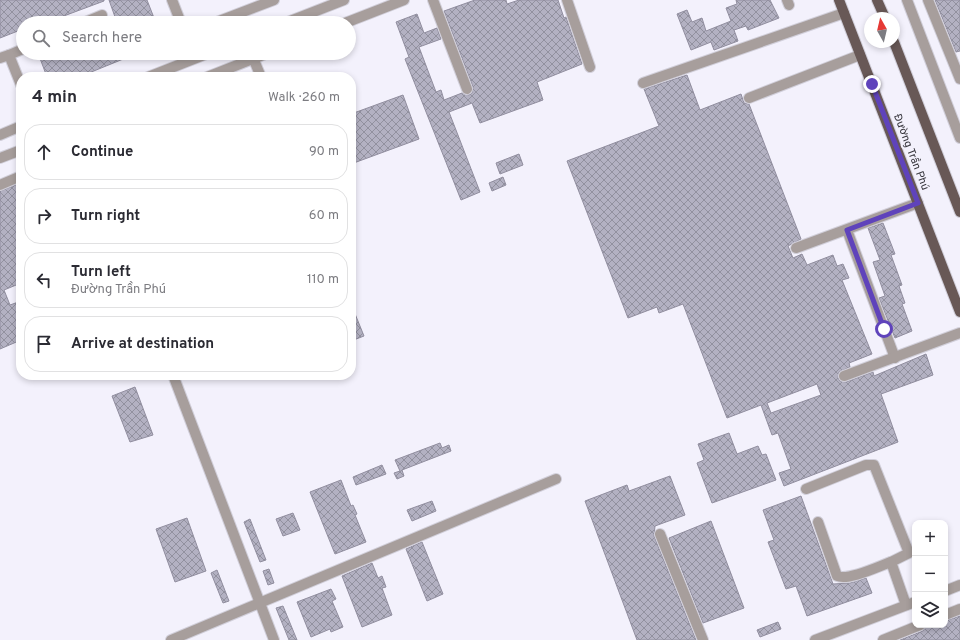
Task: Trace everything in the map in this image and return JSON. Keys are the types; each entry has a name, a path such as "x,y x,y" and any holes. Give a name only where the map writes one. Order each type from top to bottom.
{"main road":[{"name":"Đường Trần Phú","path":"839,0 960,312"},
{"path":"878,0 882,12"},
{"path":"896,48 960,212"}],"street":[{"path":"172,0 178,16"},
{"path":"232,16 274,0"},
{"path":"303,16 344,0"},
{"path":"356,19 404,0"},
{"path":"433,0 467,89"},
{"path":"567,0 590,68"},
{"path":"907,0 960,138"},
{"path":"928,0 957,62 960,78"},
{"path":"643,82 844,13"},
{"path":"16,52 5,56 16,76"},
{"path":"749,98 860,55"},
{"path":"161,72 191,60"},
{"path":"218,72 244,60"},
{"path":"255,60 259,72"},
{"path":"0,135 16,128"},
{"path":"0,158 16,152"},
{"path":"0,185 16,178"},
{"path":"796,248 918,203"},
{"path":"847,230 895,358"},
{"path":"844,376 960,333"},
{"path":"175,380 274,640"},
{"path":"806,489 866,465 874,465 909,553 891,562 854,575 841,577 837,576 818,522"},
{"path":"171,640 556,479"},
{"path":"660,534 703,640"},
{"path":"815,640 911,604 891,562"},
{"path":"948,590 960,585"},
{"path":"948,614 960,609"},
{"path":"883,640 913,628"}],"building":[{"path":"0,0 104,0 64,16 16,16 16,32 0,38"},
{"path":"109,0 147,0 153,16 115,16"},
{"path":"475,0 506,0 507,4 519,0 558,0 564,18 566,17 582,64 537,82 543,100 480,123 472,103 449,112 480,192 461,200 405,59 409,57 396,22 417,14 424,33 437,28 441,39 419,47 436,92 441,90 444,100 462,93 469,95 472,93 473,87 444,11"},
{"path":"736,0 770,0 779,18 748,30 746,26 734,30 738,41 714,50 711,42 691,50 677,14 687,10 692,22 702,18 706,31 731,21 726,8 737,4"},
{"path":"935,0 960,0 960,51 956,52"},
{"path":"41,60 121,60 91,72 45,72"},
{"path":"687,75 700,110 741,94 744,103 749,104 801,239 788,246 793,258 802,254 807,265 833,255 837,266 843,264 849,278 842,280 872,354 849,363 850,367 839,372 838,378 840,381 846,382 873,372 874,376 926,354 933,375 881,394 898,442 784,486 779,473 791,469 778,433 772,435 761,405 727,418 683,304 659,313 657,307 628,318 567,161 659,126 644,89","holes":["817,384 821,395 771,413 767,403"]},
{"path":"403,95 419,139 356,162 356,112"},
{"path":"519,154 523,165 500,174 496,163"},
{"path":"503,177 506,185 492,191 489,183"},
{"path":"16,185 16,285 4,290 10,305 16,303 16,342 0,349 0,191"},
{"path":"883,223 895,254 891,255 902,285 899,286 905,303 902,304 912,331 895,338 879,298 885,296 873,262 880,260 868,228"},
{"path":"356,316 364,336 356,339"},
{"path":"135,387 153,435 130,442 112,396"},
{"path":"729,433 737,454 758,446 762,455 766,454 776,480 712,503 697,463 704,460 698,444"},
{"path":"440,443 442,448 449,445 451,451 402,470 404,476 397,479 394,473 400,471 395,460"},
{"path":"382,465 386,474 356,485 353,477"},
{"path":"670,476 685,515 655,526 654,536 696,640 637,640 585,501 627,485 629,491"},
{"path":"341,480 351,506 353,505 357,514 355,515 366,542 335,554 310,492"},
{"path":"801,496 833,584 850,583 866,578 872,593 807,616 796,586 786,589 768,542 774,540 763,510"},
{"path":"432,501 436,511 412,521 407,510"},
{"path":"293,513 300,530 283,536 276,519"},
{"path":"187,518 206,571 175,582 156,529"},
{"path":"250,519 266,560 260,562 244,522"},
{"path":"711,521 744,608 703,623 669,538"},
{"path":"422,542 443,594 427,601 406,549"},
{"path":"372,563 378,578 382,576 386,587 382,588 392,615 362,627 342,576"},
{"path":"269,569 274,583 268,585 263,571"},
{"path":"217,570 229,601 223,603 211,573"},
{"path":"331,589 336,599 332,601 343,627 331,632 330,629 311,637 297,602"},
{"path":"283,606 297,640 289,640 276,608"},
{"path":"960,616 960,640 900,640 923,631 924,628 948,628 948,620"},
{"path":"778,622 781,629 760,637 757,630"}],"route":[{"path":"872,84 918,203 847,230 884,329"}]}
